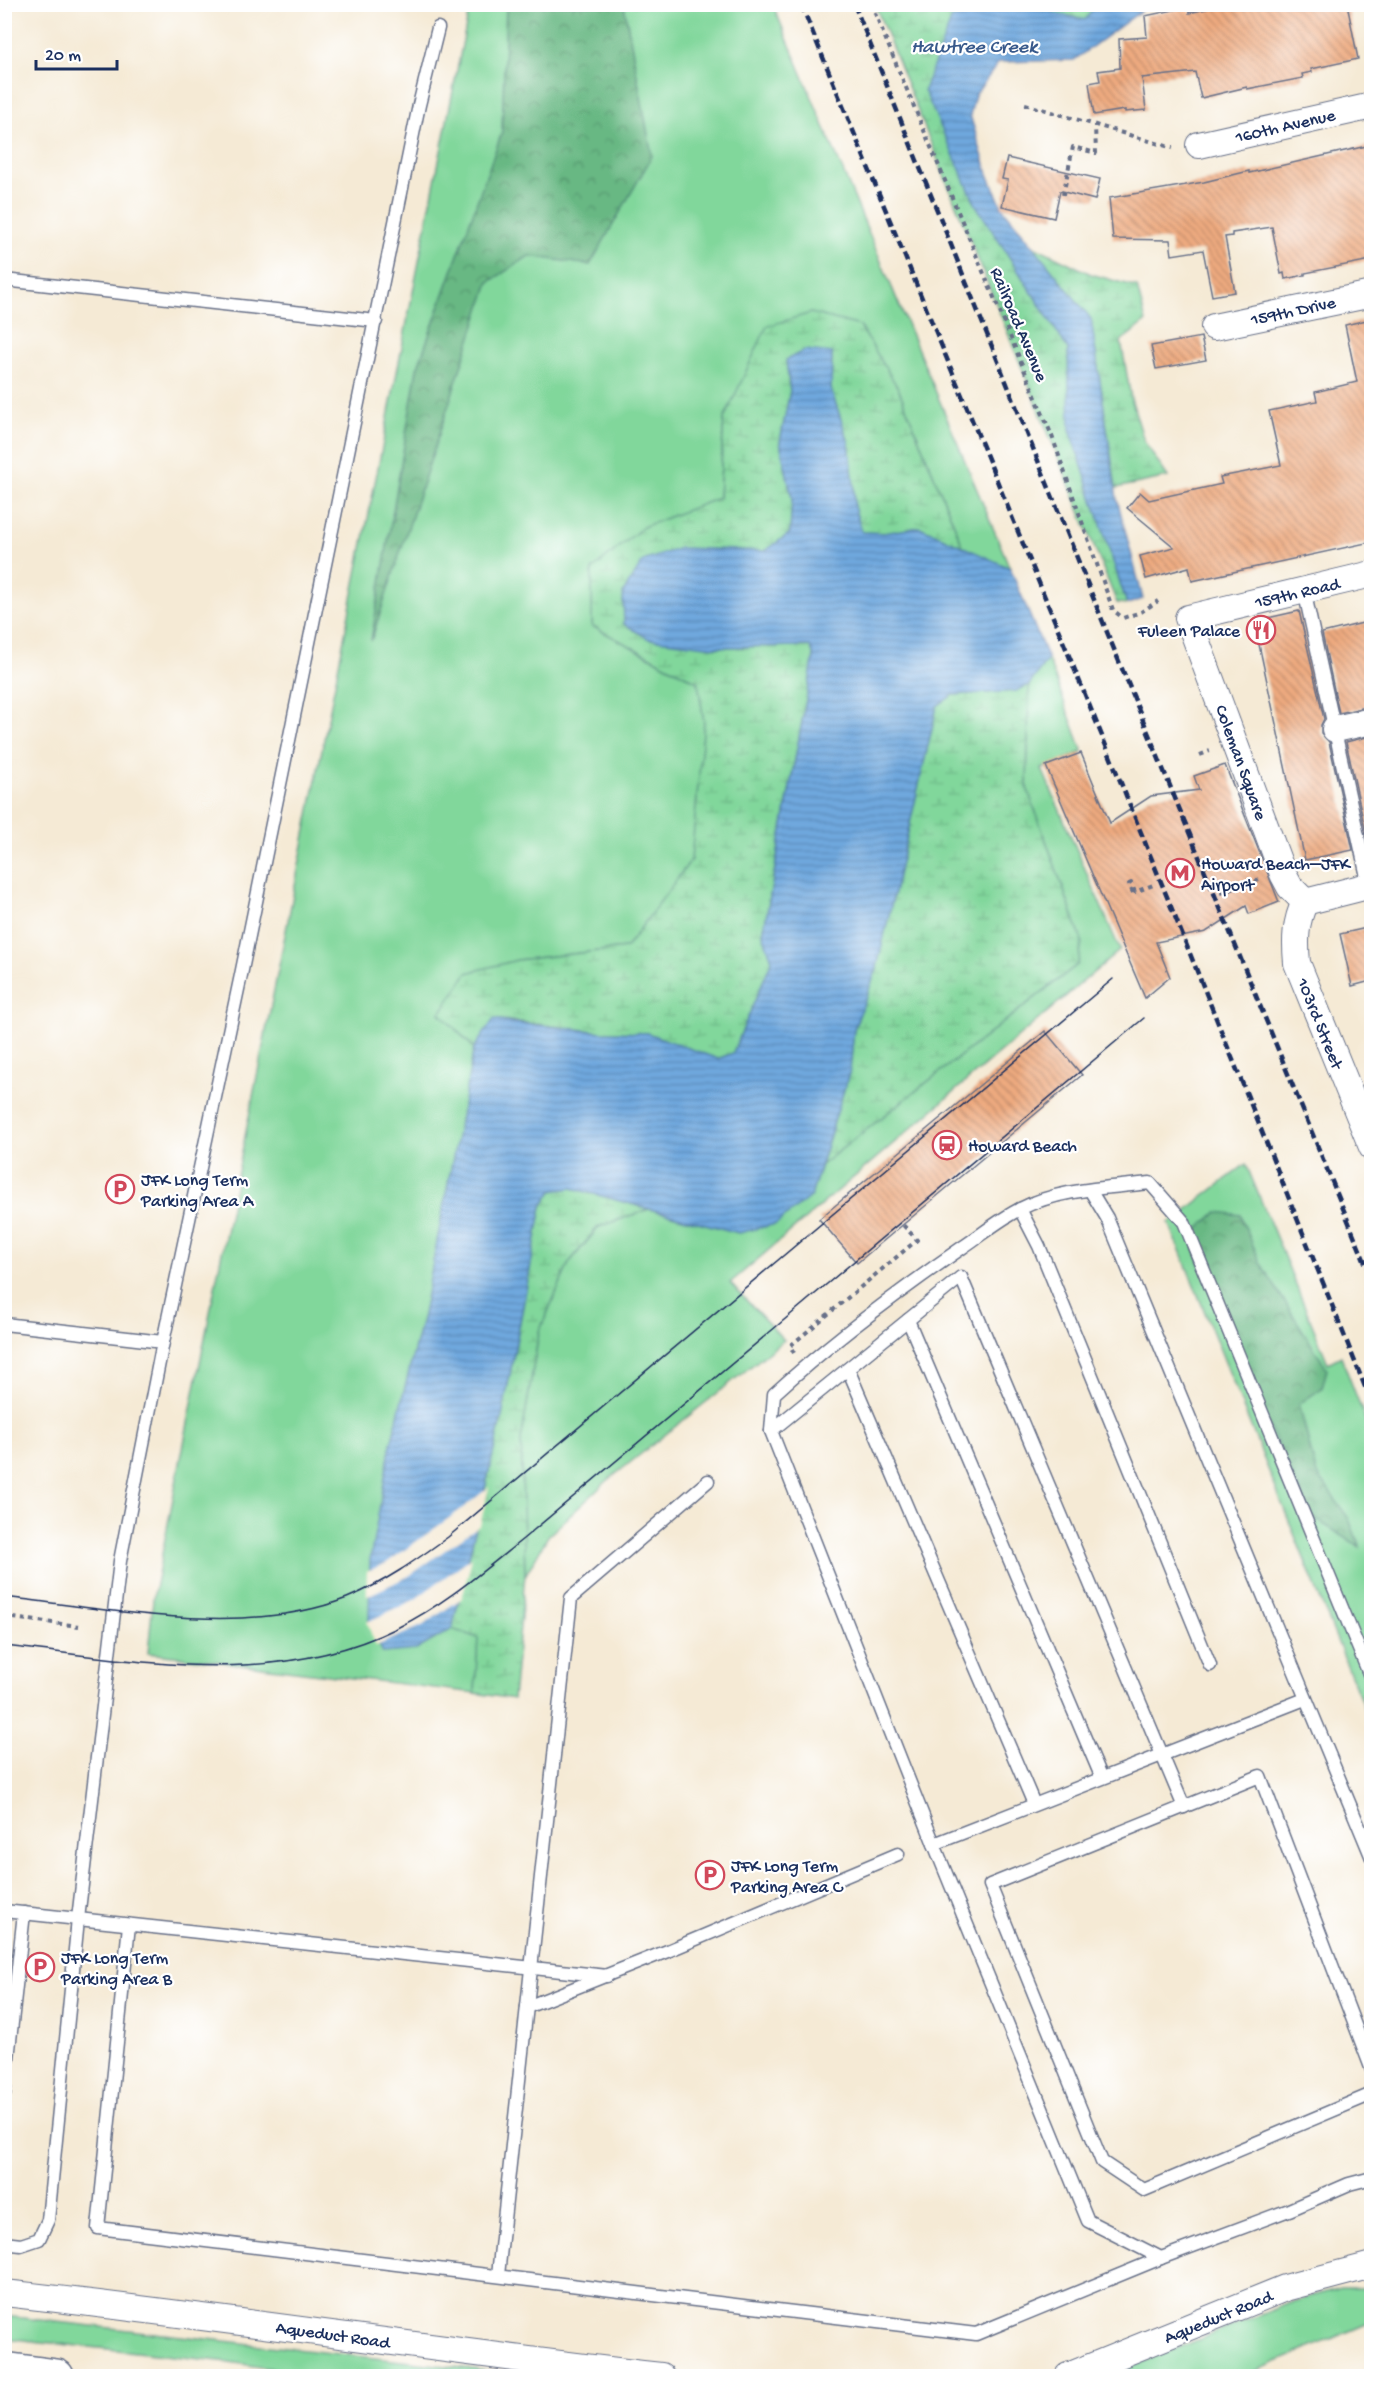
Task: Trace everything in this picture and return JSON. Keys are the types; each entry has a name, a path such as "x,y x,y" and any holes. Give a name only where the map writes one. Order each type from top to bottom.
{"highway":[{"path":"4,2369 57,2376"}],"street":[{"name":"160th Avenue","path":"1186,147 1371,106"},
{"name":"159th Drive","path":"1214,327 1371,294"},
{"name":"159th Road","path":"1188,618 1371,574"},
{"name":"Coleman Square","path":"1188,618 1283,874 1290,887 1308,901"},
{"path":"1335,729 1371,721"},
{"path":"1308,901 1370,886"},
{"name":"103rd Street","path":"1308,901 1297,923 1295,939 1297,963 1371,1148"},
{"name":"Aqueduct Road","path":"1068,2376 1285,2288 1371,2265"},
{"name":"Aqueduct Road","path":"4,2293 193,2314 449,2351 661,2376"}],"lane":[{"path":"4,2243 21,2245 39,2239 48,2220 78,1919 120,1561 163,1342 419,105 438,28"},
{"path":"4,280 376,321"},
{"path":"1304,590 1370,886"},
{"path":"1161,2258 1088,2221 934,1844 771,1431 774,1394 800,1370 930,1270 1020,1209 1053,1197 1090,1190 1150,1184 1184,1222 1371,1681"},
{"path":"1090,1190 1107,1218 1371,1858"},
{"path":"1020,1209 1039,1246 1210,1665"},
{"path":"771,1431 961,1277 1184,1807"},
{"path":"908,1320 1101,1776"},
{"path":"4,1324 163,1342"},
{"path":"848,1369 1034,1804"},
{"path":"498,2276 571,1598 708,1481"},
{"path":"934,1844 1101,1776 1305,1699"},
{"path":"1371,2070 1260,1776 990,1885 1102,2162 1144,2190 1371,2094"},
{"path":"527,2007 607,1976 898,1854"},
{"path":"4,1911 607,1976"},
{"path":"4,2095 24,1913"},
{"path":"129,1925 99,2228 976,2334 1161,2258 1349,2184 1371,2178"}],"path":[{"name":"Railroad Avenue","path":"871,4 1052,436 1113,610 1123,618 1141,612 1158,601"},
{"path":"1025,104 1095,125 1186,147"},
{"path":"1063,195 1073,147 1096,153 1095,125"},
{"path":"1221,893 1262,878"},
{"path":"1134,893 1129,884 1131,883 1135,892 1153,885"},
{"path":"4,1617 79,1626"}],"green space":[{"path":"470,5 773,5 1010,568 964,549 898,388 724,419 719,498 644,527 592,626 698,682 704,722 692,860 626,948 517,960 440,1013 474,1048 423,1315 391,1444 416,1650 452,1629 479,1637 475,1693 148,1653 153,1599"},
{"path":"506,5 624,5 652,156 590,265 529,256 489,282 371,641 417,369 502,132"},
{"path":"875,5 1097,5 1086,20 1026,6 925,90 976,205 1068,349 1070,429 1127,604 1117,603"},
{"path":"1032,245 1091,274 1137,287 1146,322 1121,341 1131,398 1144,441 1168,477 1116,488 1091,319"},
{"path":"811,313 860,326 898,388 964,549 920,527 884,533 862,532 854,507 849,443 831,390 832,353 786,361 790,391 780,442 792,498 790,533 765,551 680,548 715,647 810,646 814,656 763,934 772,960 733,1053 717,1059 647,1033 602,1032 495,1019 474,1048 440,1013 467,973 517,960 626,948 691,860 704,722 698,682 592,626 592,570 643,527 719,498 724,419 767,326"},
{"path":"1048,659 1083,752 1042,769 1120,950 730,1283 784,1340 607,1481 548,1536 525,1576 521,1440 539,1332 569,1263 599,1227 649,1209 739,1233 811,1196 821,1165 1078,964 1082,941 1027,788 1029,685"},
{"path":"1029,685 1027,788 1082,941 1078,964 821,1165 850,1070 854,1029 876,971 937,706 953,695 1015,691"},
{"path":"1246,1164 1328,1363 1341,1356 1371,1434 1371,1725 1169,1223"},
{"path":"572,1188 649,1209 598,1227 569,1263 539,1332 521,1440 525,1575 513,1699 475,1693 478,1638 452,1629 502,1416 542,1206 552,1190"},
{"path":"1217,1212 1240,1215 1261,1264 1327,1369 1322,1388 1299,1404 1316,1472 1349,1519 1360,1547 1312,1517 1235,1355 1194,1248 1198,1229"},
{"path":"1340,2288 1365,2288 1371,2322 1244,2376 1108,2376 1295,2301"},
{"path":"4,2316 533,2376 320,2376 229,2362 5,2338"}],"water":[{"name":"Hawtree Creek","path":"1097,4 1149,5 1074,60 999,62 975,95 970,115 988,174 1002,207 1091,319 1117,499 1143,599 1127,604 1070,429 1068,349 976,205 924,90 952,18 1026,6 1085,20"},
{"path":"805,350 832,353 831,390 849,443 854,507 862,532 884,533 920,527 1010,568 1048,659 1029,685 1016,691 953,695 937,706 876,971 854,1029 850,1070 811,1196 776,1224 739,1233 572,1188 552,1191 542,1206 502,1416 452,1629 416,1650 383,1653 369,1621 370,1560 391,1444 423,1315 474,1048 494,1019 602,1032 647,1033 718,1059 733,1053 772,960 763,934 814,656 810,646 715,647 649,639 624,624 623,593 643,561 680,548 765,551 790,533 792,498 780,442 790,391 786,360"}],"pier":[{"path":"489,1487 480,1525 409,1576 367,1596 367,1571 385,1564"},
{"path":"472,1557 462,1598 422,1626 376,1646 367,1622 414,1600"}],"building":[{"path":"1227,4 1347,4 1358,59 1311,69 1312,72 1302,74 1303,78 1247,89 1247,87 1201,98 1195,72 1142,78 1146,110 1125,112 1125,110 1094,115 1089,83 1100,81 1098,71 1120,68 1119,39 1147,37 1145,16 1188,7 1189,13"},
{"path":"1371,145 1371,260 1285,279 1284,273 1281,274 1272,227 1232,233 1232,236 1225,237 1235,292 1212,296 1203,250 1172,255 1170,240 1113,239 1109,198 1204,182 1249,171 1249,173"},
{"path":"1007,158 1100,179 1095,200 1060,191 1054,218 1002,206 1008,180 1002,179"},
{"path":"1371,319 1371,542 1192,581 1189,567 1146,579 1140,556 1174,547 1127,508 1140,492 1149,500 1222,484 1220,477 1281,465 1269,411 1317,401 1315,392 1357,382 1345,325"},
{"path":"1201,337 1206,360 1156,369 1151,346"},
{"path":"1299,611 1324,719 1321,733 1329,742 1353,850 1305,860 1254,621"},
{"path":"1371,621 1371,706 1339,713 1322,633"},
{"path":"1371,736 1371,846 1369,847 1346,742"},
{"path":"1081,753 1110,823 1151,796 1199,790 1194,776 1225,765 1279,902 1249,914 1246,906 1206,932 1156,942 1170,977 1145,998 1046,766"},
{"path":"1371,927 1371,981 1352,986 1340,934"},
{"path":"1045,1031 1082,1075 857,1263 819,1219"}],"tram line":[{"path":"4,1597 177,1617 265,1616 307,1610 347,1598 387,1578 448,1537 1113,979"},
{"path":"4,1646 154,1663 204,1666 252,1665 301,1659 349,1647 414,1619 463,1587 523,1539 1144,1018"}],"railway":[{"path":"801,4 1102,736 1372,1404"},
{"path":"854,4 1109,637 1372,1279"}],"place":[{"name":"Fuleen Palace","path":"1261,630"},
{"name":"Howard Beach–JFK Airport","path":"1180,873"},
{"name":"Howard Beach","path":"947,1145"},
{"name":"JFK Long Term Parking Area A","path":"120,1189"},
{"name":"JFK Long Term Parking Area C","path":"710,1875"},
{"name":"JFK Long Term Parking Area B","path":"40,1967"}]}
